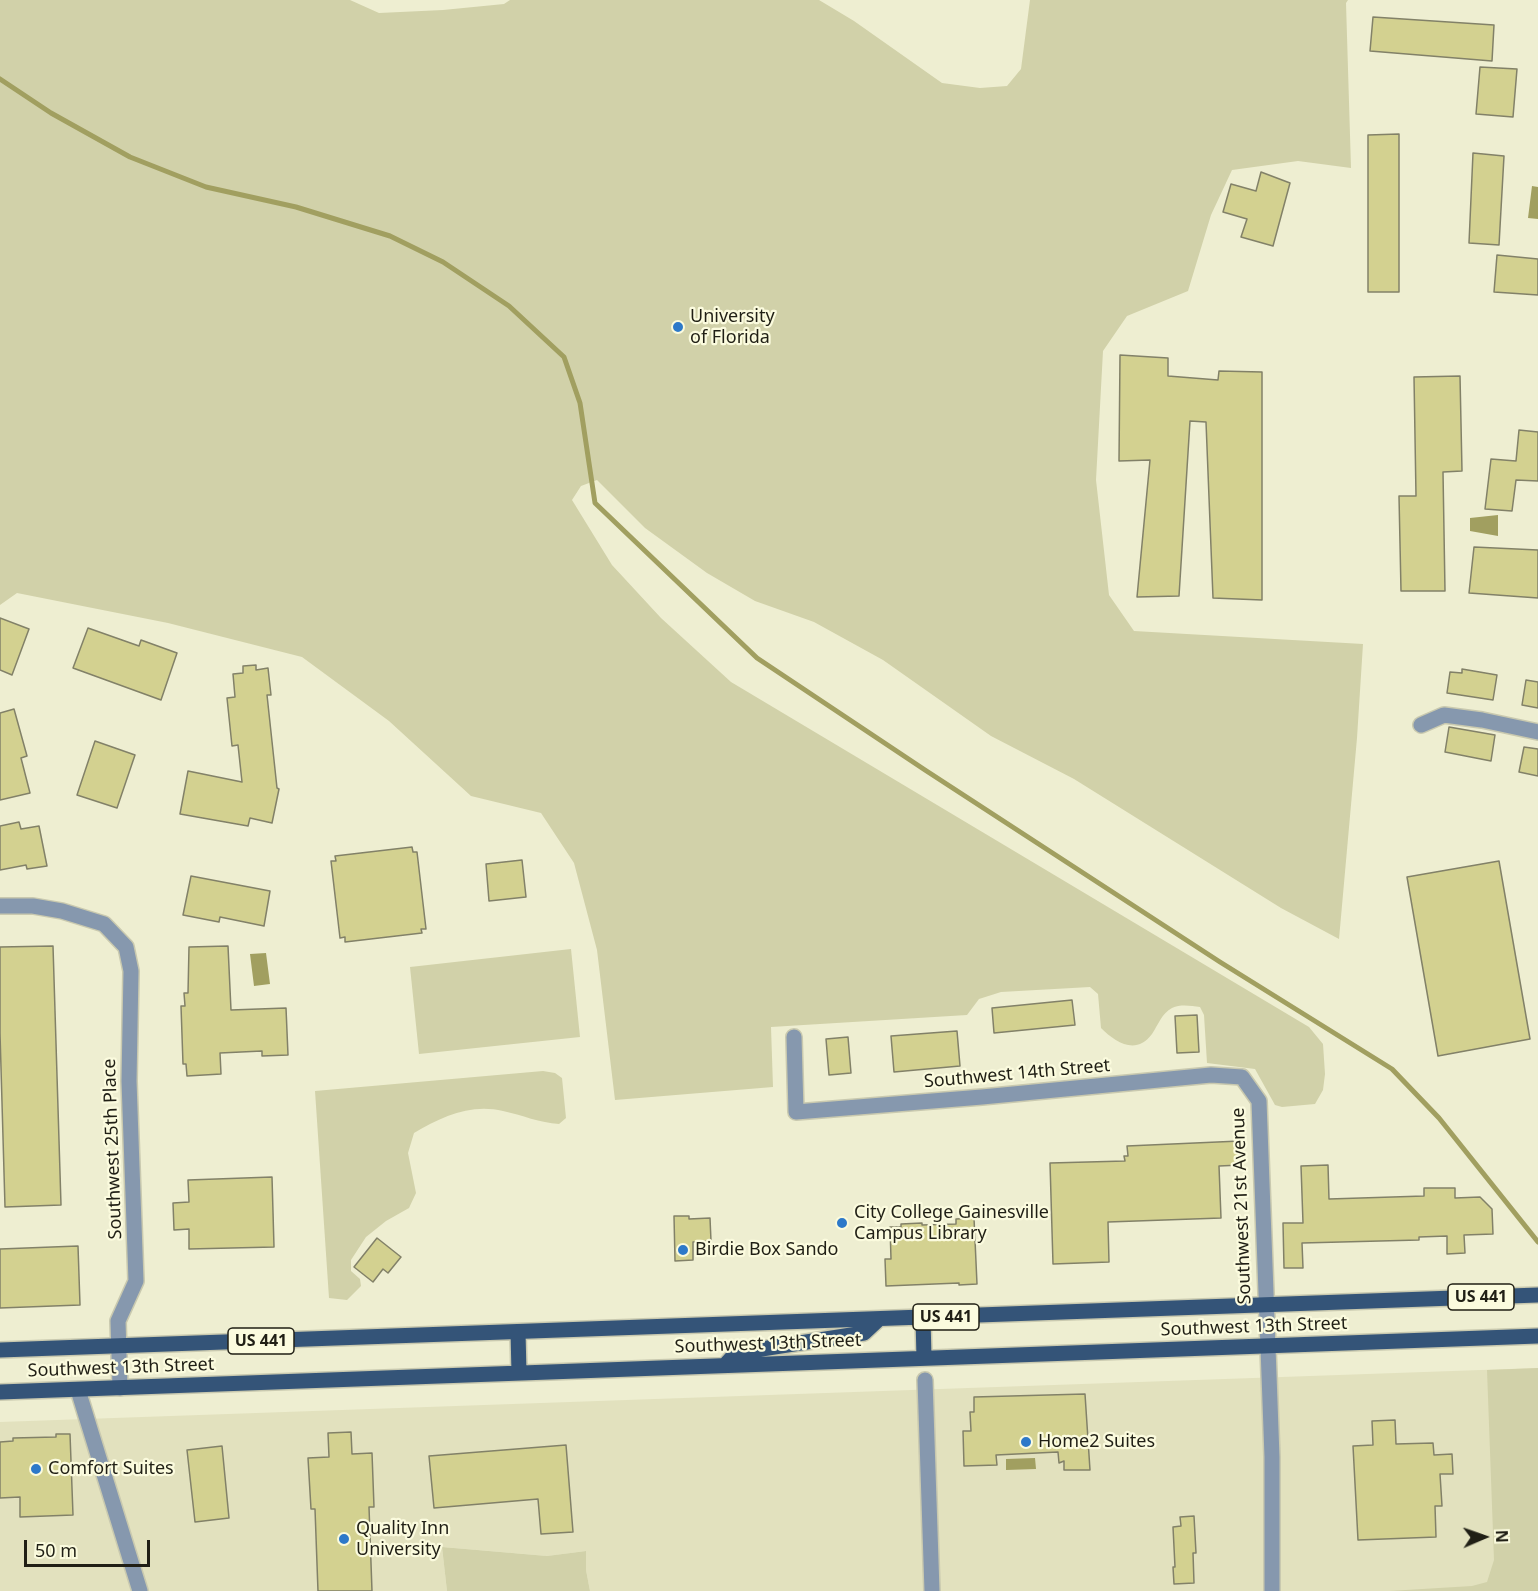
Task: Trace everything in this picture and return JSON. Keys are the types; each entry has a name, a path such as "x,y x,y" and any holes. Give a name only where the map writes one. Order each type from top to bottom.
{"main road":[{"name":"Southwest 13th Street","path":"0,1350 1538,1295"},
{"path":"923,1317 924,1358"},
{"path":"725,1365 736,1353 864,1333 879,1319"},
{"path":"518,1332 519,1373"},
{"name":"Southwest 13th Street","path":"0,1392 1538,1336"}],"street":[{"path":"1421,725 1444,715 1482,720 1538,732"},
{"name":"Southwest 25th Place","path":"0,906 33,906 62,911 104,924 126,947 131,970 129,1081 136,1281 118,1321 120,1388"},
{"name":"Southwest 14th Street","path":"794,1036 796,1112 1211,1075 1242,1077"},
{"name":"Southwest 21st Avenue","path":"1242,1077 1259,1101 1272,1457 1272,1591"},
{"path":"925,1380 932,1591"},
{"path":"78,1390 140,1591"}],"shaded area":[{"name":"University of Florida","path":"0,0 350,0 379,13 504,4 510,0 819,0 854,21 942,83 980,88 1007,86 1021,69 1030,0 1348,0 1346,3 1351,168 1298,161 1232,170 1211,215 1188,291 1127,316 1103,351 1096,480 1109,595 1134,631 1363,644 1339,939 1281,908 1074,779 991,736 883,660 814,622 755,601 707,573 645,528 597,480 581,486 572,500 612,565 661,618 731,682 1309,1027 1323,1044 1325,1074 1323,1090 1315,1104 1282,1107 1275,1105 1255,1069 1207,1063 1204,1015 1200,1007 1172,1008 1163,1016 1146,1041 1133,1045 1119,1042 1101,1028 1098,994 1090,987 1001,992 979,999 967,1015 771,1027 773,1087 615,1100 597,950 574,863 541,813 471,796 389,721 302,657 168,623 17,593 0,605"},
{"path":"1532,186 1538,187 1538,219 1528,218"},
{"path":"1498,515 1498,536 1470,531 1470,518"},
{"path":"571,949 580,1037 419,1054 410,967"},
{"path":"266,953 270,984 254,986 250,954"},
{"path":"543,1071 555,1073 562,1078 566,1118 559,1124 538,1121 503,1111 479,1109 446,1117 414,1133 408,1153 416,1193 409,1208 386,1221 366,1237 351,1260 351,1271 360,1279 361,1286 347,1300 329,1298 315,1091"},
{"path":"1538,1368 1538,1591 590,1591 586,1570 586,1551 547,1556 442,1547 447,1591 0,1591 0,1422"},
{"path":"1538,1368 1538,1591 1389,1591 1472,1586 1487,1582 1494,1560 1487,1370"},
{"path":"1035,1458 1036,1469 1006,1470 1006,1459"},
{"path":"442,1547 547,1556 586,1551 586,1570 590,1591 447,1591"}],"building":[{"path":"1373,17 1494,25 1492,61 1370,51"},
{"path":"1480,67 1517,69 1513,117 1476,114"},
{"path":"1399,134 1399,292 1368,292 1368,135"},
{"path":"1473,153 1504,156 1499,245 1469,243"},
{"path":"1261,172 1290,183 1273,246 1241,237 1247,219 1223,212 1231,184 1256,191"},
{"path":"1497,255 1538,259 1538,295 1494,292"},
{"path":"1120,355 1168,358 1168,376 1218,380 1219,371 1262,372 1262,600 1213,598 1206,422 1190,421 1179,596 1137,597 1150,460 1119,461"},
{"path":"1460,376 1462,471 1443,472 1445,591 1401,591 1399,496 1416,496 1414,377"},
{"path":"1519,430 1538,432 1538,481 1516,480 1512,511 1485,509 1491,459 1516,461"},
{"path":"1474,547 1538,550 1538,598 1469,593"},
{"path":"0,618 29,629 12,675 0,670"},
{"path":"88,628 139,646 141,640 177,653 161,700 73,668"},
{"path":"256,665 256,670 268,668 271,695 267,695 277,788 279,789 272,823 250,818 248,826 180,814 188,771 242,782 238,745 232,746 227,698 235,697 233,674 243,673 243,666"},
{"path":"1462,669 1497,675 1493,700 1447,693 1450,672 1462,673"},
{"path":"1526,680 1538,682 1538,708 1522,705"},
{"path":"14,709 27,756 21,758 30,793 0,800 0,713"},
{"path":"1449,727 1495,735 1491,761 1445,752"},
{"path":"95,741 135,755 117,808 77,795"},
{"path":"1524,747 1538,749 1538,776 1519,772"},
{"path":"19,822 21,829 39,826 47,866 27,869 26,865 0,870 0,826"},
{"path":"412,847 413,852 417,852 426,929 421,929 422,933 345,942 345,937 340,938 331,861 336,861 335,856"},
{"path":"522,860 526,897 489,901 486,864"},
{"path":"1499,861 1530,1039 1438,1056 1407,877"},
{"path":"191,876 270,891 264,926 220,917 219,922 183,915"},
{"path":"53,946 61,1205 5,1207 0,947"},
{"path":"228,946 231,1010 286,1008 288,1055 262,1056 262,1051 220,1053 221,1074 187,1076 186,1064 183,1064 181,1006 185,1006 184,993 188,993 189,947"},
{"path":"1072,1000 1075,1025 994,1033 992,1008"},
{"path":"1197,1015 1199,1052 1177,1053 1175,1016"},
{"path":"957,1031 960,1066 894,1072 891,1036"},
{"path":"848,1037 851,1073 829,1075 826,1039"},
{"path":"1240,1141 1241,1165 1219,1166 1221,1218 1108,1222 1109,1262 1053,1264 1050,1163 1125,1161 1124,1156 1128,1156 1127,1146"},
{"path":"1328,1165 1329,1199 1424,1196 1424,1188 1455,1188 1455,1198 1480,1197 1492,1209 1493,1234 1464,1235 1465,1253 1447,1254 1447,1236 1419,1237 1419,1240 1302,1243 1303,1268 1284,1268 1283,1223 1303,1223 1301,1166"},
{"path":"272,1177 274,1247 189,1249 189,1229 174,1230 173,1203 189,1202 188,1180"},
{"path":"674,1216 689,1216 689,1219 710,1218 711,1241 693,1242 693,1260 675,1261"},
{"path":"974,1218 977,1284 886,1286 885,1259 891,1259 890,1227 922,1223 922,1225 956,1224 956,1219"},
{"path":"377,1238 401,1257 388,1273 383,1269 373,1282 354,1267"},
{"path":"78,1246 80,1305 0,1308 0,1249"},
{"name":"Home2 Suites","path":"1085,1394 1090,1470 1064,1470 1064,1461 1059,1463 1058,1452 996,1455 997,1465 964,1466 963,1431 971,1431 970,1412 974,1412 974,1397"},
{"path":"1395,1420 1396,1444 1433,1443 1434,1455 1452,1454 1453,1474 1440,1474 1442,1506 1435,1506 1436,1537 1358,1540 1353,1446 1373,1445 1372,1421"},
{"name":"Quality Inn University","path":"351,1432 352,1454 372,1453 374,1507 369,1507 372,1591 318,1591 315,1509 311,1509 308,1458 329,1457 328,1433"},
{"name":"Comfort Suites","path":"56,1434 70,1434 73,1515 20,1517 20,1497 0,1498 0,1442 13,1441 13,1438 56,1437"},
{"path":"566,1445 573,1532 541,1534 538,1499 434,1508 429,1456"},
{"path":"222,1446 229,1518 195,1522 187,1450"},
{"path":"1194,1516 1196,1553 1193,1553 1194,1583 1174,1584 1173,1527 1181,1526 1180,1517"}],"waterway":[{"path":"0,79 51,113 130,157 206,187 296,207 390,236 443,262 509,306 564,357 580,403 595,503 757,658 1220,962 1392,1069 1439,1118 1538,1242"}],"place":[{"name":"University of Florida","path":"678,327"},
{"name":"City College Gainesville Campus Library","path":"842,1223"},
{"name":"Birdie Box Sando","path":"683,1250"},
{"name":"Home2 Suites","path":"1026,1442"},
{"name":"Comfort Suites","path":"36,1469"},
{"name":"Quality Inn University","path":"344,1539"}]}
